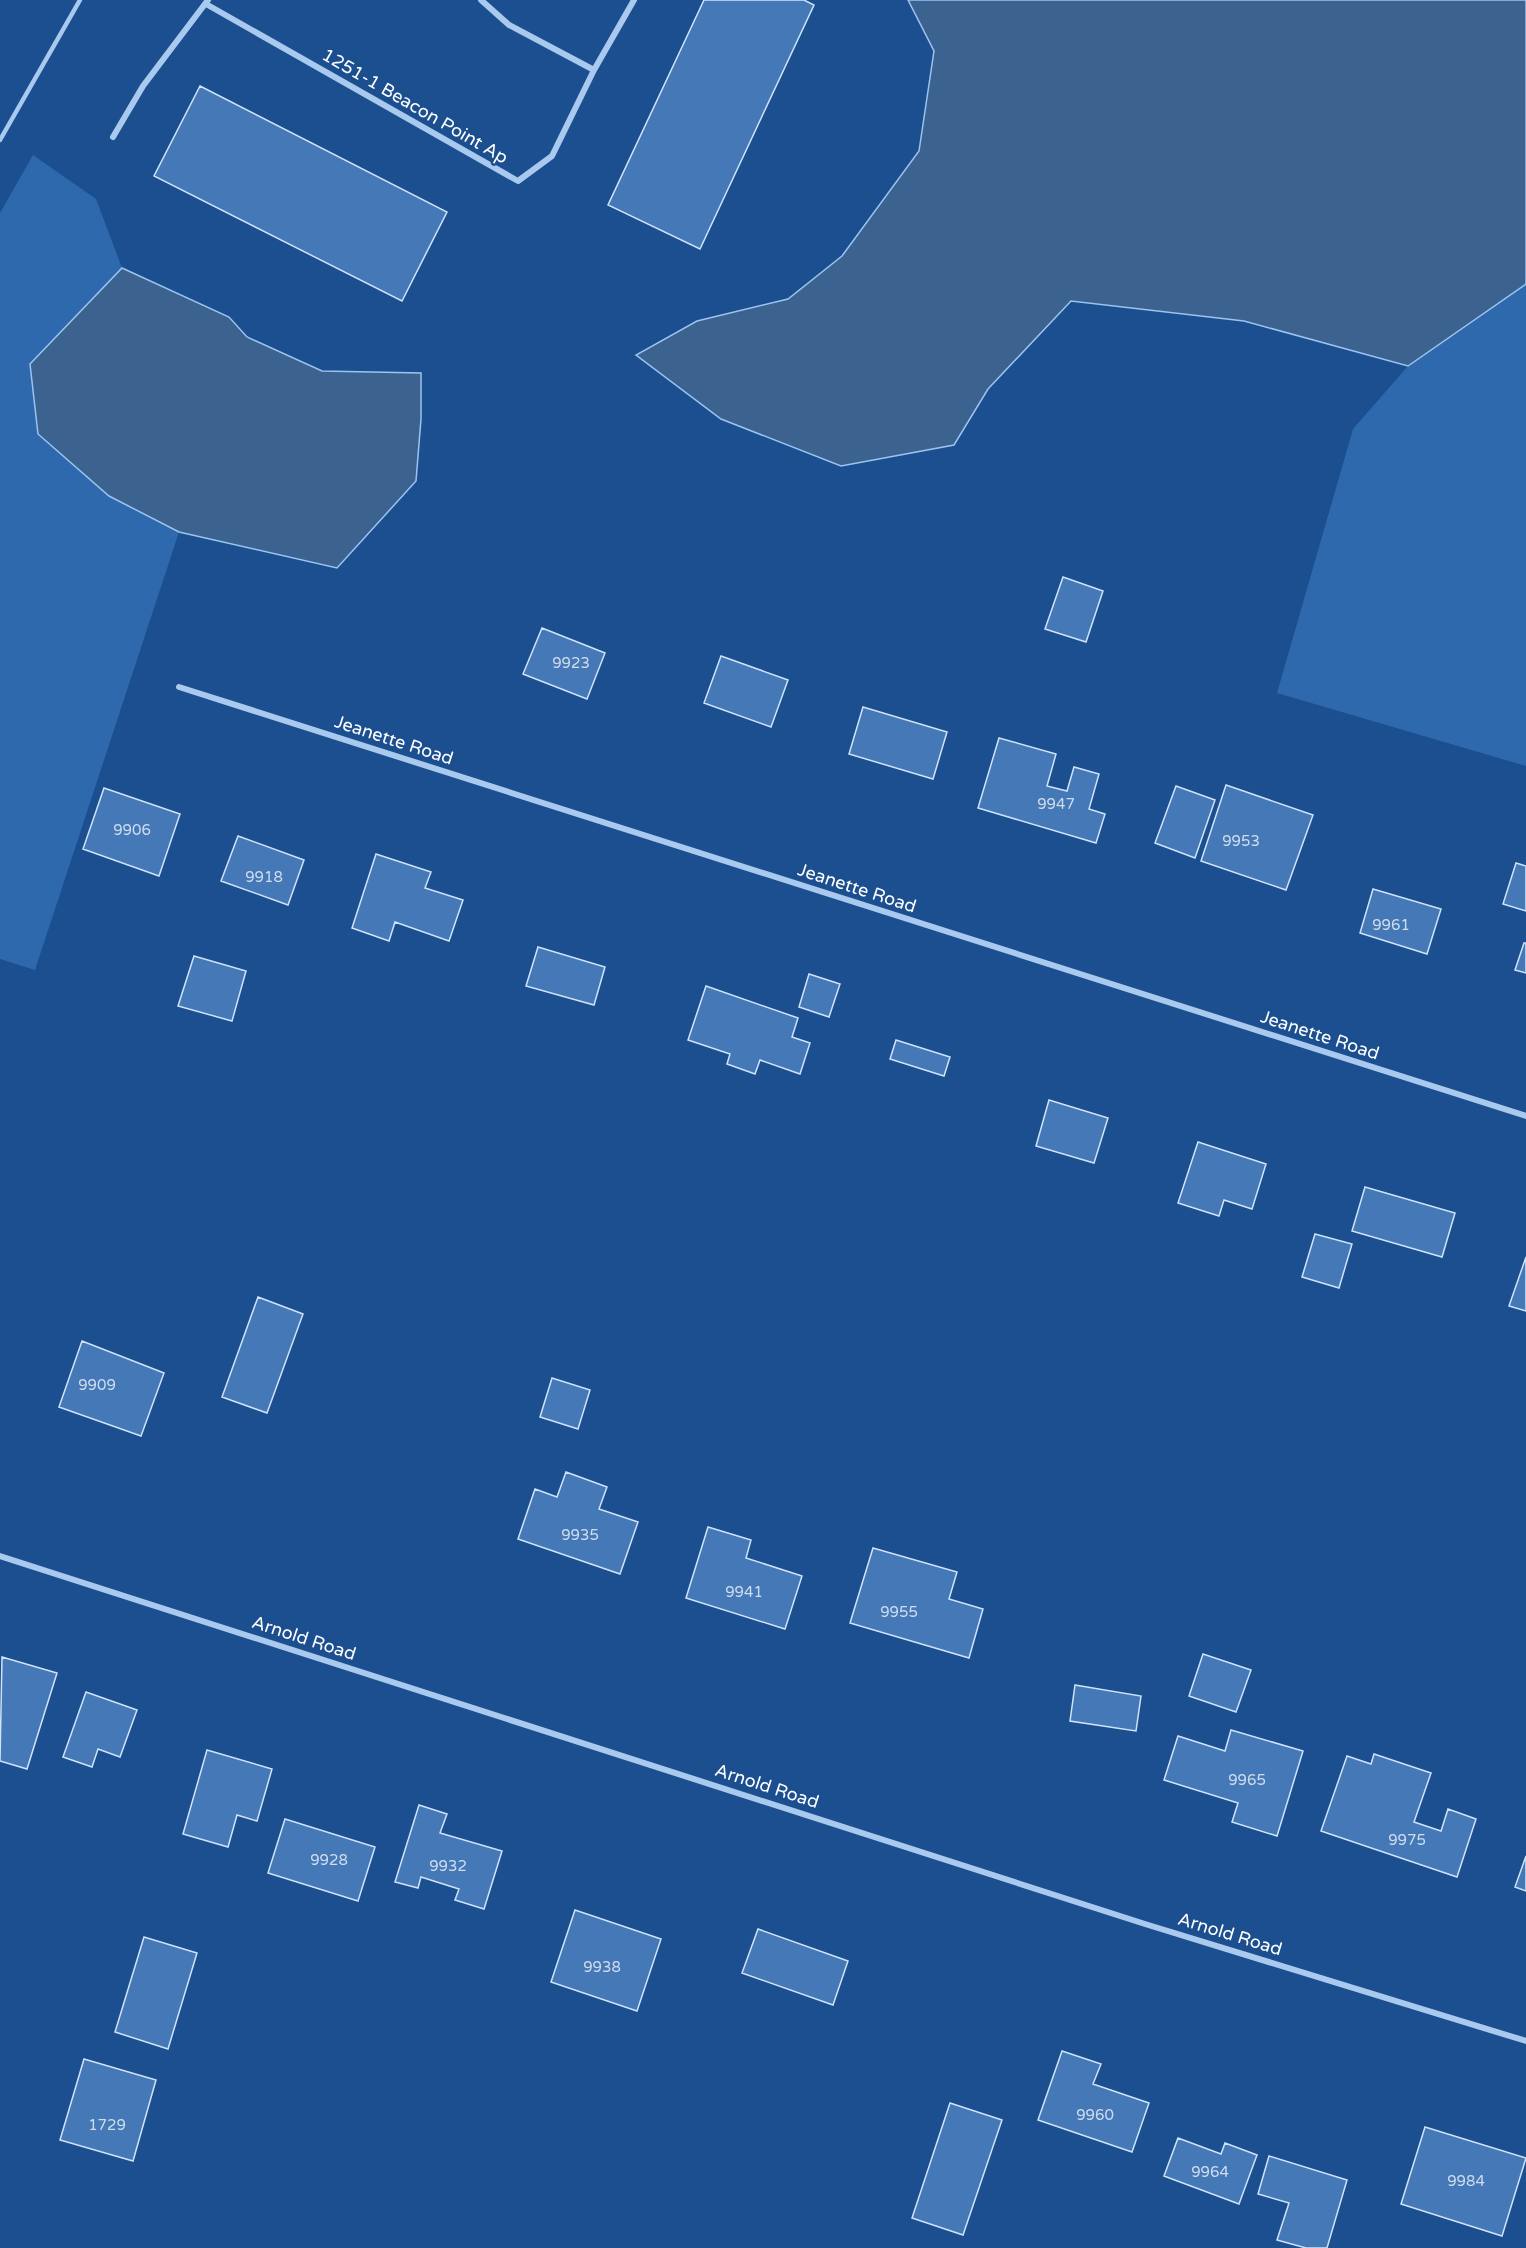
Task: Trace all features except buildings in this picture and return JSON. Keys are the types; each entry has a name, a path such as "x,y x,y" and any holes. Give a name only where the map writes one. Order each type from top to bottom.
{"street":[{"path":"481,0 509,25 594,70"},
{"name":"1251-1 Beacon Point Ap","path":"207,2 518,181 552,156 594,70 634,0"},
{"path":"113,137 143,86 207,2"},
{"name":"Jeanette Road","path":"179,687 1526,1116"},
{"name":"Arnold Road","path":"0,1556 1145,1924 1526,2041"}],"lane":[{"path":"0,140 80,0"}],"shaded area":[{"path":"908,0 1526,0 1526,284 1408,366 1244,321 1071,301 988,389 954,445 841,466 721,419 636,355 697,321 788,299 842,256 919,151 934,51"},
{"path":"33,155 96,199 122,268 30,364 109,496 179,532 35,970 0,959 0,213"},
{"path":"122,268 229,317 247,337 322,371 421,373 421,419 416,481 337,568 179,532 109,496 38,434 30,364"},
{"path":"1526,284 1526,766 1277,693 1353,429 1408,366"}]}
